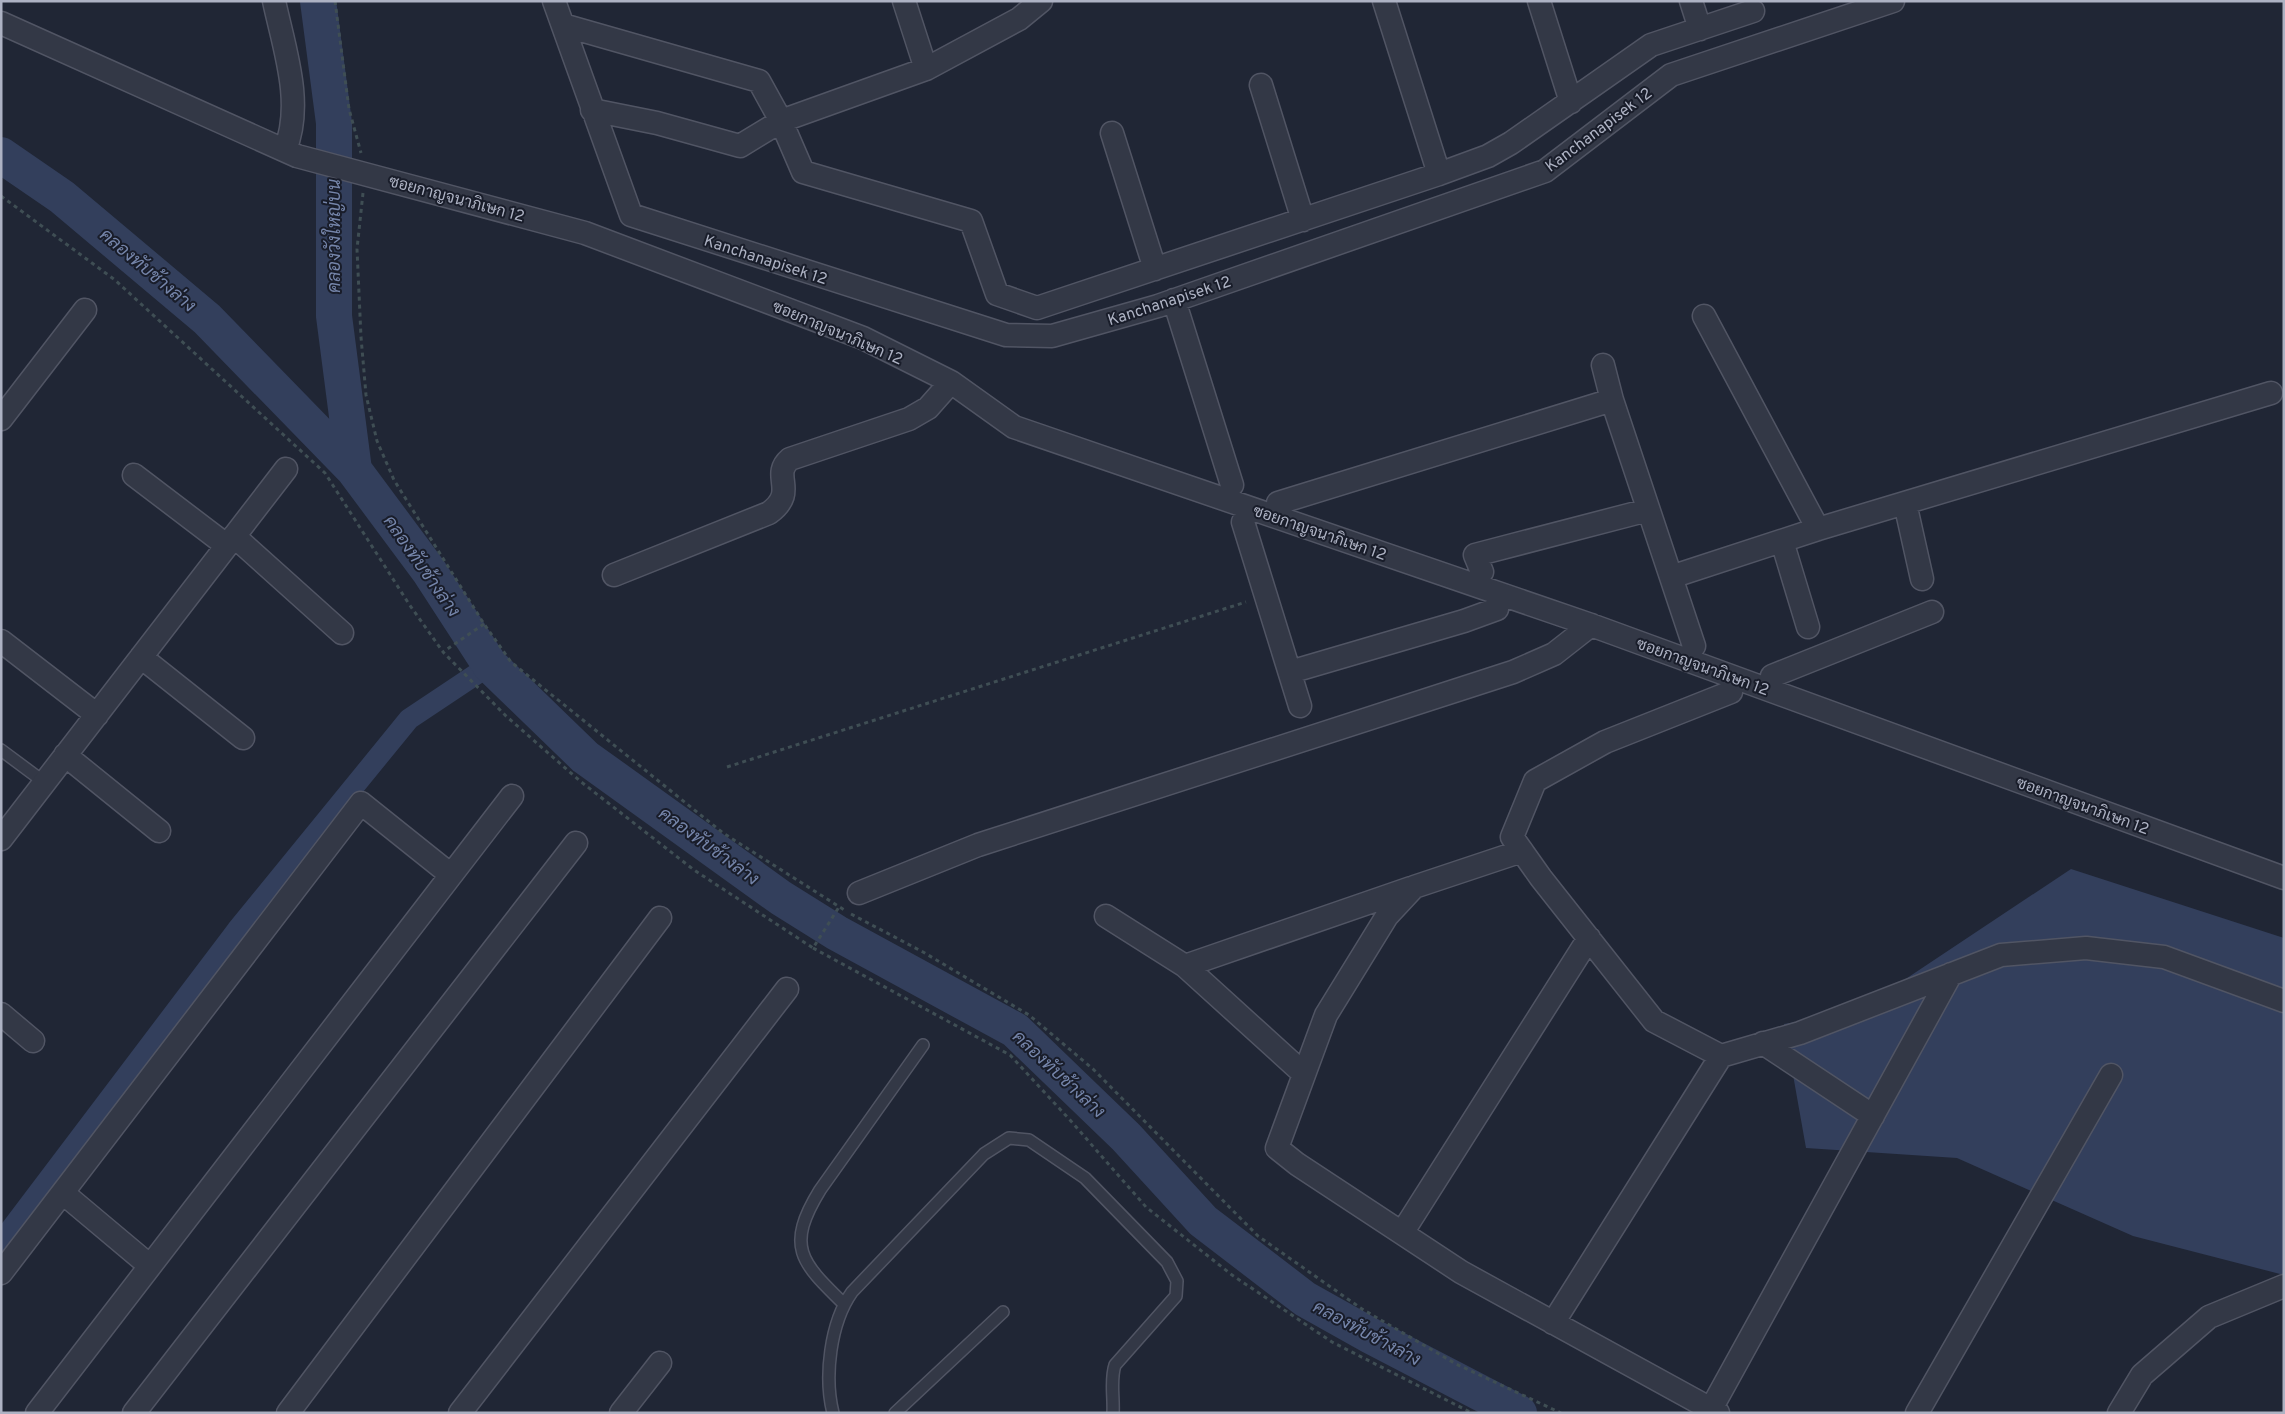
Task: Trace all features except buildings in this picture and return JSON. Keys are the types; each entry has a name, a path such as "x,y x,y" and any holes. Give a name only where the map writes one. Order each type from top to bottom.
{"street":[{"path":"274,1 291,80 293,105 291,153"},
{"name":"Kanchanapisek 12","path":"554,1 631,215 1006,335 1052,336 1174,300 1545,171 1671,75 1893,1"},
{"path":"904,1 926,69"},
{"path":"592,110 657,124 740,146 781,122 926,69 1019,19 1041,1"},
{"path":"1384,1 1439,174"},
{"path":"1539,1 1571,102"},
{"path":"1690,1 1700,29"},
{"path":"563,25 759,81 781,122 802,172 971,221 997,294 1037,308 1439,174 1496,152 1541,124 1651,45 1753,10"},
{"name":"ซอยกาญจนาภิเษก 12","path":"1,23 291,153 585,233 863,338 951,382 1014,427 1591,625 2284,878"},
{"path":"1261,85 1303,220"},
{"path":"1112,133 1155,269"},
{"path":"1174,300 1232,486"},
{"path":"1,419 85,310"},
{"path":"1704,316 1818,529"},
{"path":"1603,365 1612,400 1694,646"},
{"path":"614,575 769,513 781,504 784,491 782,472 784,465 790,459 909,420 928,408 951,382"},
{"path":"1671,577 1818,529 2270,393"},
{"path":"1278,503 1612,400"},
{"path":"1,839 286,470"},
{"path":"134,475 230,541 342,633"},
{"path":"1905,503 1922,580"},
{"path":"1482,572 1474,555 1648,510"},
{"path":"1242,517 1300,706"},
{"path":"1782,541 1808,627"},
{"path":"1290,672 1464,621 1497,609"},
{"path":"1772,676 1932,612"},
{"path":"859,893 978,845 1513,672 1554,654 1591,625"},
{"path":"1,641 97,714"},
{"path":"141,657 243,738"},
{"path":"1721,1056 1654,1021 1512,837 1535,781 1605,742 1731,692"},
{"path":"65,755 159,831"},
{"path":"37,1413 512,796"},
{"path":"1,1273 361,802 451,875"},
{"path":"134,1413 576,843"},
{"path":"1186,966 1522,850"},
{"path":"1414,886 1387,916 1326,1016 1277,1148 1297,1164 1460,1272 1715,1411 1872,1116 1951,974"},
{"path":"1106,916 1186,966 1304,1074"},
{"path":"288,1413 660,918"},
{"path":"1402,1233 1589,938"},
{"path":"1553,1323 1721,1056 1800,1033 2001,955 2086,948 2164,957 2284,1001"},
{"path":"460,1413 787,989"},
{"path":"1,1014 33,1041"},
{"path":"1763,1043 1872,1116"},
{"path":"1917,1413 2111,1075"},
{"path":"63,1193 150,1266"},
{"path":"2119,1413 2142,1375 2210,1317 2284,1286"},
{"path":"621,1413 660,1363"}],"lane":[{"path":"1,750 44,782"},
{"path":"844,1304 811,1272 801,1251 800,1231 806,1212 820,1190 923,1045"},
{"path":"833,1413 828,1372 844,1304 852,1292 984,1154 1009,1138 1029,1140 1085,1178 1167,1262 1178,1281 1176,1296 1115,1365 1112,1376 1113,1413"},
{"path":"895,1413 1003,1312"}],"path":[{"path":"335,1 349,109 366,174 360,210 357,249 366,395 377,441 394,480 484,624 511,662 723,833 839,907 923,952 1029,1015 1093,1069 1258,1236 1362,1309 1456,1364 1561,1413"},
{"path":"1,196 114,280 325,473 409,604 443,652 506,716 580,781 694,870 814,948 1010,1055 1146,1207 1232,1275 1332,1342 1472,1413"},
{"path":"727,767 1266,596"},
{"path":"443,652 484,624"},
{"path":"814,948 839,907"}],"water":[{"path":"2071,869 2284,938 2284,1275 2133,1236 1957,1158 1806,1148 1784,1024 1856,1012"}],"waterway":[{"name":"คลองวังใหญ่บน","path":"318,1 334,123 334,316 354,470"},
{"name":"คลองทับช้างล่าง","path":"1,155 62,197 207,319 354,470 429,571 490,665 585,757 781,898 837,933 1015,1030 1126,1137 1203,1221 1305,1299 1371,1336 1519,1413"},
{"path":"1,1242 237,930 409,719 490,665"}]}
